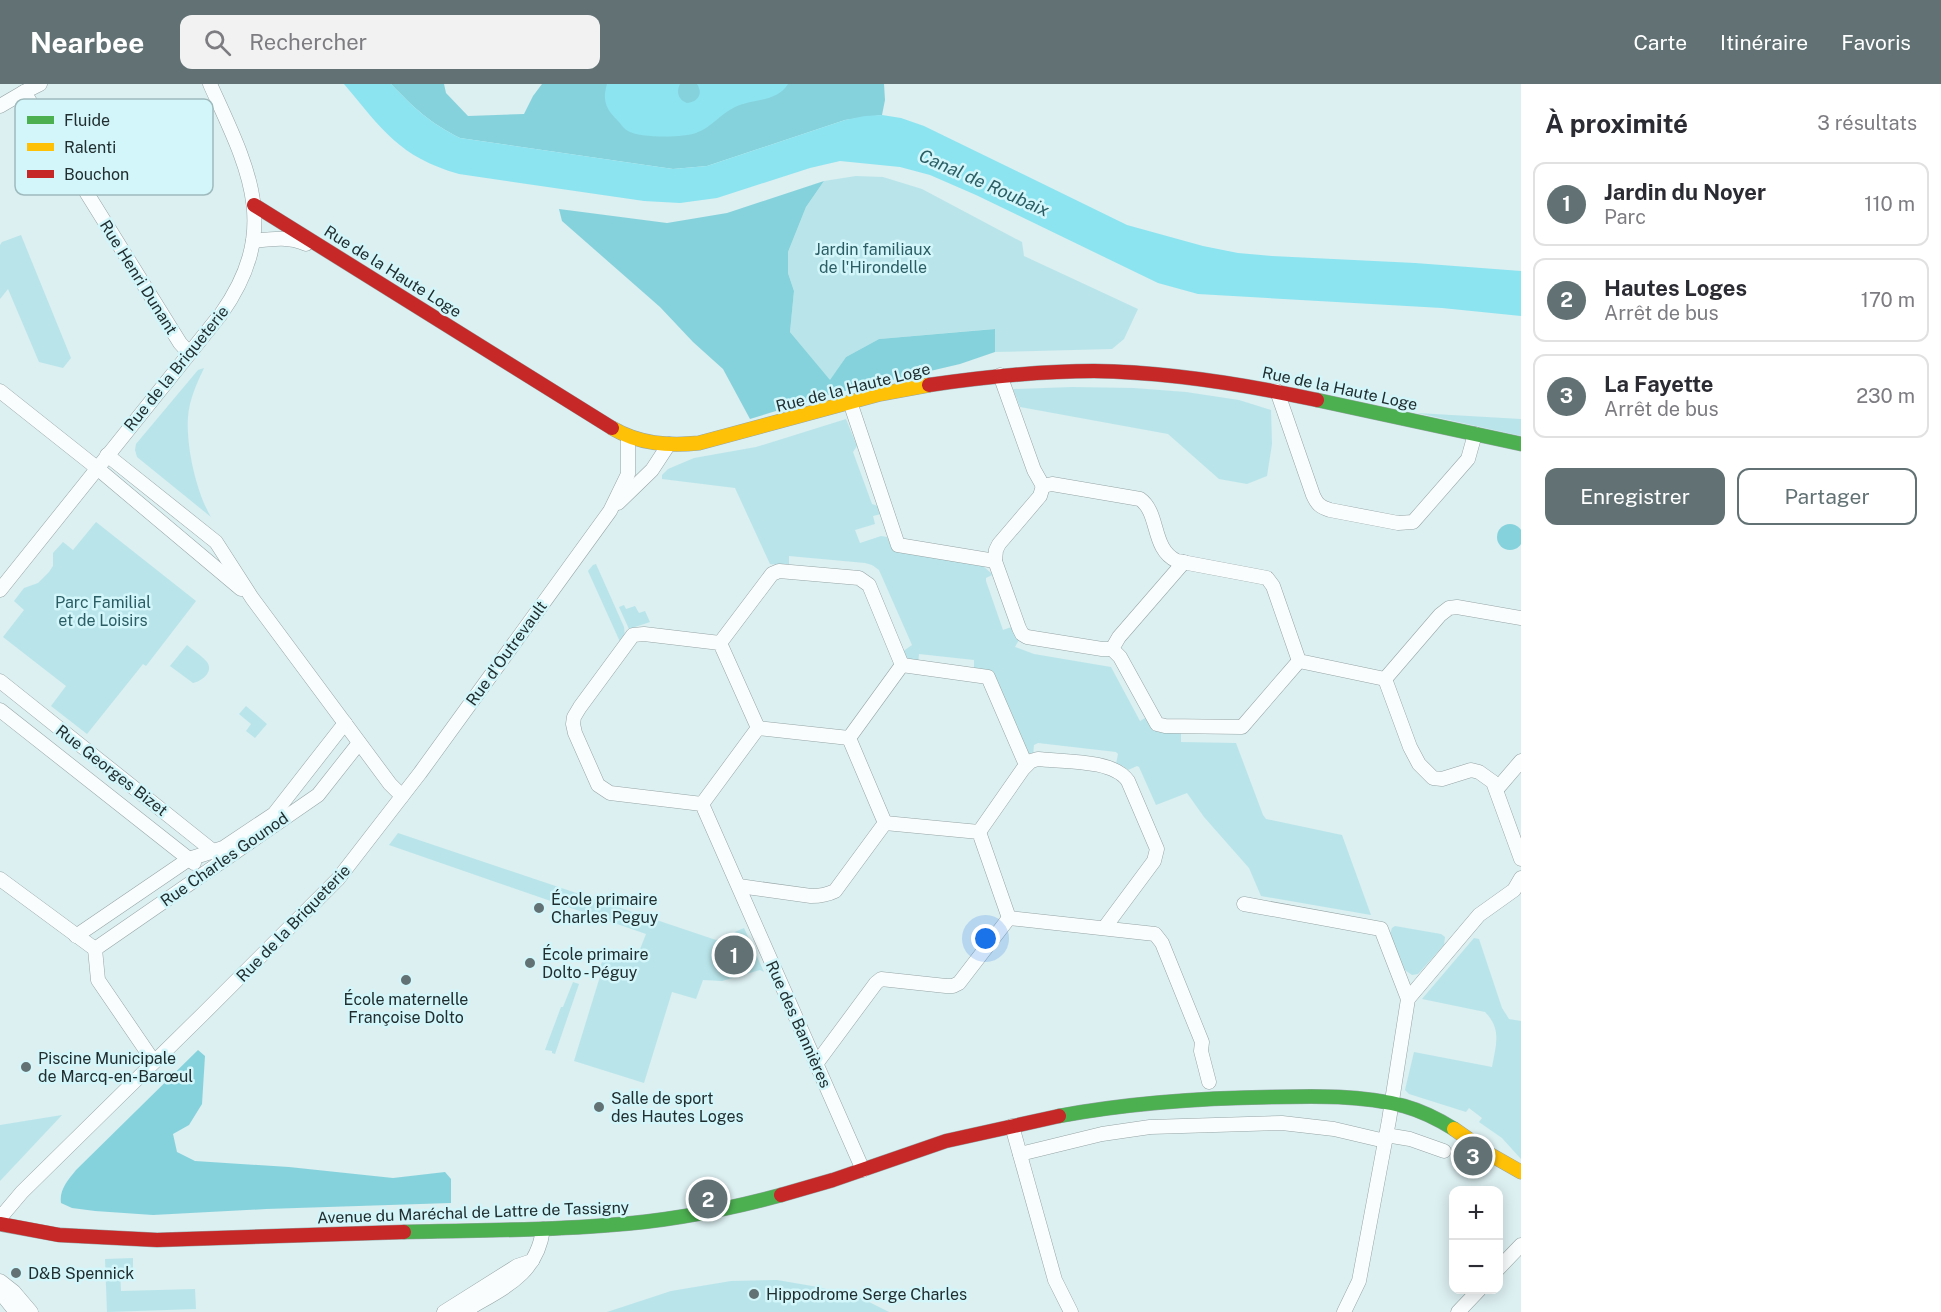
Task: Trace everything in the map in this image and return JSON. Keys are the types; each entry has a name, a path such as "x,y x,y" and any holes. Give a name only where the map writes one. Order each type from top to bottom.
{"street":[{"path":"0,106 40,84"},
{"name":"Rue de la Briqueterie","path":"0,590 231,300 245,272 253,241 254,205 248,172 210,84"},
{"name":"Rue Henri Dunant","path":"24,92 28,99"},
{"name":"Rue Henri Dunant","path":"88,195 180,343 189,353"},
{"name":"Rue de la Haute Loge","path":"254,205 628,437 650,442 692,443 723,438 850,402 919,386 999,375 1047,372 1143,372 1217,380 1277,391 1521,444"},
{"path":"253,241 287,239 299,241 333,256"},
{"path":"999,375 1034,470 1043,486 1040,496 996,550 995,561 1022,634 1027,637 1102,650 1112,649"},
{"path":"0,391 97,468 252,598"},
{"path":"1277,391 1313,495 1322,508 1330,510 1398,523 1413,522 1468,459 1472,452 1475,434"},
{"path":"850,402 898,545 995,561"},
{"name":"Rue d'Outrevault","path":"610,511 628,474 628,437"},
{"name":"Rue d'Outrevault","path":"402,796 610,511 645,477 669,444"},
{"path":"107,455 212,538 252,598 390,784 402,796"},
{"path":"1043,486 1052,484 1140,499 1148,508 1163,550 1171,558 1263,576 1273,586 1299,661"},
{"path":"1112,649 1119,637 1184,562"},
{"path":"720,643 772,574 787,571 859,578 869,585 902,665"},
{"path":"1385,679 1440,615 1449,608 1457,607 1521,618"},
{"path":"720,643 644,634 630,637 574,717 573,724 576,733 595,779 598,785 610,793 702,804 758,728"},
{"path":"720,643 758,728"},
{"path":"1112,649 1120,657 1157,724 1165,726 1242,727 1299,661"},
{"path":"1299,661 1385,679"},
{"path":"849,738 902,665"},
{"path":"902,665 988,677 1026,765"},
{"path":"1385,679 1419,765 1433,778 1442,779 1471,770 1479,772 1493,782 1521,859"},
{"name":"Rue Georges Bizet","path":"0,681 219,856"},
{"name":"Rue Georges Bizet","path":"0,710 205,872"},
{"name":"Rue Charles Gounod","path":"95,949 205,872 219,856 274,814 345,723"},
{"path":"758,728 849,738"},
{"path":"849,738 885,823"},
{"name":"Rue Charles Gounod","path":"76,936 189,859 219,856 318,795 359,743"},
{"path":"979,832 1031,761 1038,759 1105,766 1120,772 1128,781 1155,842 1156,856 1105,927"},
{"path":"1497,789 1521,761"},
{"name":"Rue de la Briqueterie","path":"0,1218 13,1200 338,879 402,796"},
{"name":"Rue des Bannières","path":"702,804 862,1170"},
{"path":"885,823 979,832"},
{"path":"739,886 812,896 829,894 835,891 885,823"},
{"path":"979,832 1009,918"},
{"path":"1408,999 1479,915 1514,890 1521,878"},
{"path":"0,879 95,949 98,980 154,1062"},
{"path":"1244,904 1381,929 1408,999 1392,1105 1359,1281 1344,1312"},
{"path":"1009,918 1155,934 1162,943 1202,1042 1201,1051 1209,1082"},
{"path":"816,1064 881,979 953,986 959,983 1009,918"},
{"name":"Avenue du Maréchal de Lattre de Tassigny","path":"0,1224 66,1236 143,1239 543,1229 628,1223 700,1213 777,1197 932,1146 1012,1126 1100,1108 1225,1097 1333,1098 1414,1109 1449,1126 1494,1157 1521,1172"},
{"path":"1020,1154 1102,1134 1150,1127 1281,1123 1386,1138 1410,1139 1444,1151"},
{"path":"1012,1126 1055,1280 1071,1312"},
{"name":"Avenue du Maréchal de Lattre de Tassigny","path":"1494,1157 1521,1185"},
{"path":"463,1312 522,1275 537,1253 543,1229"},
{"path":"1503,1264 1521,1245"},
{"path":"444,1312 517,1266 532,1261"},
{"path":"0,1281 14,1292 31,1312"},
{"path":"0,1292 16,1312"},
{"path":"1458,1312 1475,1294"}],"green space":[{"name":"Jardin familiaux de l'Hirondelle","path":"856,176 883,177 922,189 1022,242 1024,256 1138,309 1124,339 1112,349 995,352 994,329 879,339 846,357 830,381 790,332 794,291 788,273 788,252 806,207 824,181"},
{"path":"21,235 71,358 63,368 39,362 8,289 0,299 0,245 2,242"},
{"path":"204,368 190,404 188,429 190,455 197,482 211,517 137,457 135,450 136,444 198,370"},
{"path":"1072,387 1186,392 1239,400 1271,410 1272,444 1267,476 1247,484 1219,479 1168,434 1020,407 1013,389"},
{"path":"1417,413 1521,419 1521,436"},
{"path":"846,419 857,446 853,452 872,504 878,506 881,514 873,516 875,524 855,530 860,543 881,536 887,537 893,550 902,553 914,552 982,563 992,575 986,578 986,581 1003,630 1014,626 1020,638 1015,647 1034,654 1111,667 1140,721 1147,717 1181,731 1181,742 1236,743 1266,819 1342,835 1371,915 1261,896 1249,868 1204,817 1187,793 1156,805 1139,767 1128,770 1116,764 1118,754 1116,752 1038,743 1034,745 1033,755 1026,752 1007,712 974,670 974,660 919,654 918,665 909,662 902,652 912,645 879,570 865,563 789,556 789,566 770,564 735,488 662,479 662,475 668,469 694,458 756,447"},
{"name":"Parc Familial et de Loisirs","path":"96,522 196,601 146,666 143,664 87,734 51,706 66,686 3,637 24,610 14,601 24,588 38,583 49,572 53,566 53,553 63,542 73,550"},
{"path":"596,564 624,627 625,637 621,644 588,571"},
{"path":"624,605 626,609 635,606 639,613 645,611 650,622 629,629 619,607"},
{"path":"187,645 209,666 206,676 193,683 170,666"},
{"path":"246,706 267,724 255,738 246,731 251,724 239,714"},
{"path":"398,833 716,940 744,928 764,972 760,970 722,981 703,980 696,999 672,992 644,1083 574,1061 602,970 599,969 605,955 635,962 646,934 389,845"},
{"path":"1395,926 1441,934 1445,937 1444,945 1418,974 1412,975 1402,968 1390,934"},
{"path":"1474,938 1479,939 1502,1008 1509,1019 1521,1021 1521,1159 1502,1138 1479,1122 1482,1118 1469,1108 1466,1112 1409,1094 1405,1090 1414,1052 1492,1067 1496,1031 1485,1012 1422,999"},
{"path":"573,982 579,984 555,1054 545,1050"},
{"path":"62,1115 0,1181 0,1125"},
{"path":"133,1258 133,1268 120,1268 121,1291 195,1289 196,1309 107,1312 105,1259"},
{"name":"Hippodrome Serge Charles","path":"777,1280 857,1296 889,1312 607,1312 671,1291 731,1281"}],"shaded area":[{"path":"391,84 444,84 446,93 468,116 524,114 542,84 884,84 885,100 882,115 845,120 707,166 673,169 460,138 423,114"},
{"path":"824,181 806,207 788,252 788,273 794,291 790,332 830,380 846,357 879,339 995,329 995,352 960,364 832,394 750,419 723,369 660,307 562,221 559,209 667,223 727,213"},
{"path":"1510,524 1519,528 1523,537 1519,546 1510,550 1501,546 1497,537 1501,528"},
{"path":"198,1050 205,1056 202,1104 189,1125 173,1134 177,1152 195,1161 289,1167 393,1178 445,1172 451,1179 451,1203 153,1215 72,1208 61,1203 63,1189 76,1170"}],"water":[{"name":"Canal de Roubaix","path":"344,84 391,84 423,114 460,138 673,169 707,166 845,120 882,115 901,118 924,126 1127,225 1203,246 1238,253 1272,256 1521,271 1521,316 1442,308 1198,294 1158,283 976,195 930,175 900,167 840,161 810,168 717,198 680,203 644,201 459,174 421,159 393,140"},
{"path":"607,84 680,84 679,95 687,103 699,96 700,91 697,84 788,84 771,97 735,107 696,133 661,136 641,135 625,129 606,104"}],"traffic: fast":[{"path":"1317,400 1521,444"},
{"path":"1059,1116 1192,1100 1339,1097 1404,1106 1454,1129"},
{"path":"404,1232 558,1228 653,1221 781,1195"}],"traffic: slow":[{"path":"612,428 633,438 654,443 699,443 880,394 929,385"},
{"path":"1454,1129 1491,1155 1521,1172"}],"traffic: jam":[{"path":"254,205 612,428"},
{"path":"929,385 1032,373 1122,372 1206,380 1317,400"},
{"path":"781,1195 833,1180 946,1141 1059,1116"},
{"path":"0,1224 59,1235 157,1240 404,1232"}],"place":[{"name":"École primaire Charles Peguy","path":"539,908"},
{"name":"Jardin du Noyer","path":"734,955"},
{"name":"École primaire Dolto - Péguy","path":"530,963"},
{"name":"École maternelle Françoise Dolto","path":"406,980"},
{"name":"Piscine Municipale de Marcq-en-Barœul","path":"26,1067"},
{"name":"Salle de sport des Hautes Loges","path":"599,1107"},
{"name":"La Fayette","path":"1473,1156"},
{"name":"Hautes Loges","path":"708,1199"},
{"name":"D&B Spennick","path":"16,1273"},
{"name":"Hippodrome Serge Charles","path":"754,1294"}]}
